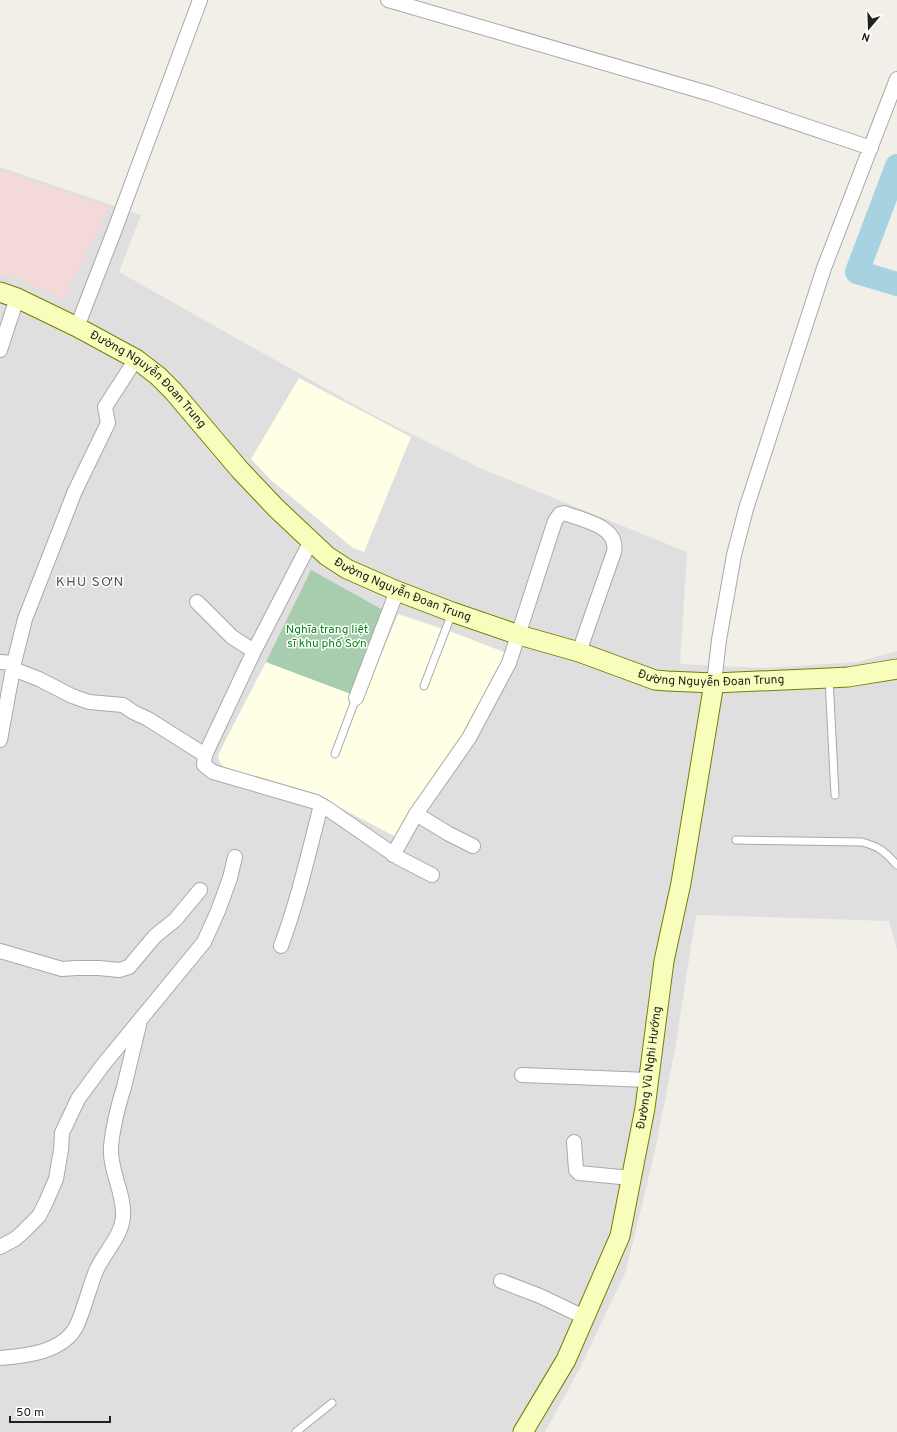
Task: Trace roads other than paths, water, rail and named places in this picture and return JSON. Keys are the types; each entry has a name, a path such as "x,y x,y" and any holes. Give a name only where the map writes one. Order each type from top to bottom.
{"street":[{"path":"77,327 200,0"},
{"path":"388,0 710,94 871,148"},
{"path":"714,683 719,640 734,554 746,509 824,268 897,79"},
{"path":"1,341 8,295"},
{"name":"Đường Nguyễn Đoan Trung","path":"8,295 77,327 136,359 158,376 173,391 252,484 327,556 347,569 397,591 452,612 519,635 579,652 655,680 714,683 829,678 856,676 897,669"},
{"path":"0,740 14,666 25,619 70,506 108,423 105,407 136,359"},
{"path":"394,855 416,814 469,738 509,663 555,521 560,514 564,513 595,524 613,538 615,543 614,552 579,652"},
{"path":"311,541 254,651 205,755 204,765 213,772 321,805 394,855 432,875"},
{"path":"356,698 397,591"},
{"path":"198,602 232,637 254,651"},
{"path":"0,662 14,666 72,696 89,702 123,705 205,755"},
{"name":"Đường Vũ Nghi Hướng","path":"523,1432 566,1360 620,1236 645,1108 664,961 681,883 714,683"},
{"path":"281,946 302,882 321,805"},
{"path":"416,814 449,834 473,846"},
{"path":"0,1247 15,1239 39,1216 56,1179 61,1150 62,1133 78,1099 103,1065 204,942 218,911 230,878 235,857"},
{"path":"0,951 62,969 91,968 119,970 129,967 155,936 175,920 200,890"},
{"path":"0,1358 22,1357 38,1353 57,1346 70,1336 76,1325 97,1270 119,1234 123,1217 122,1202 112,1167 111,1147 118,1107 140,1021"},
{"path":"522,1075 649,1080"},
{"path":"574,1142 576,1170 579,1173 631,1178"},
{"path":"501,1281 540,1296 584,1317"}],"lane":[{"path":"424,686 452,612"},
{"path":"829,678 835,795"},
{"path":"335,754 356,698"},
{"path":"736,840 827,840 862,842 884,851 897,865"},
{"path":"296,1432 332,1403"}],"waterway":[{"path":"897,166 857,272 897,284"}],"district":[{"name":"KHU SƠN","path":"90,582"}],"park label":[{"name":"Nghĩa trang liệt sĩ khu phố Sơn","path":"327,637"}]}
